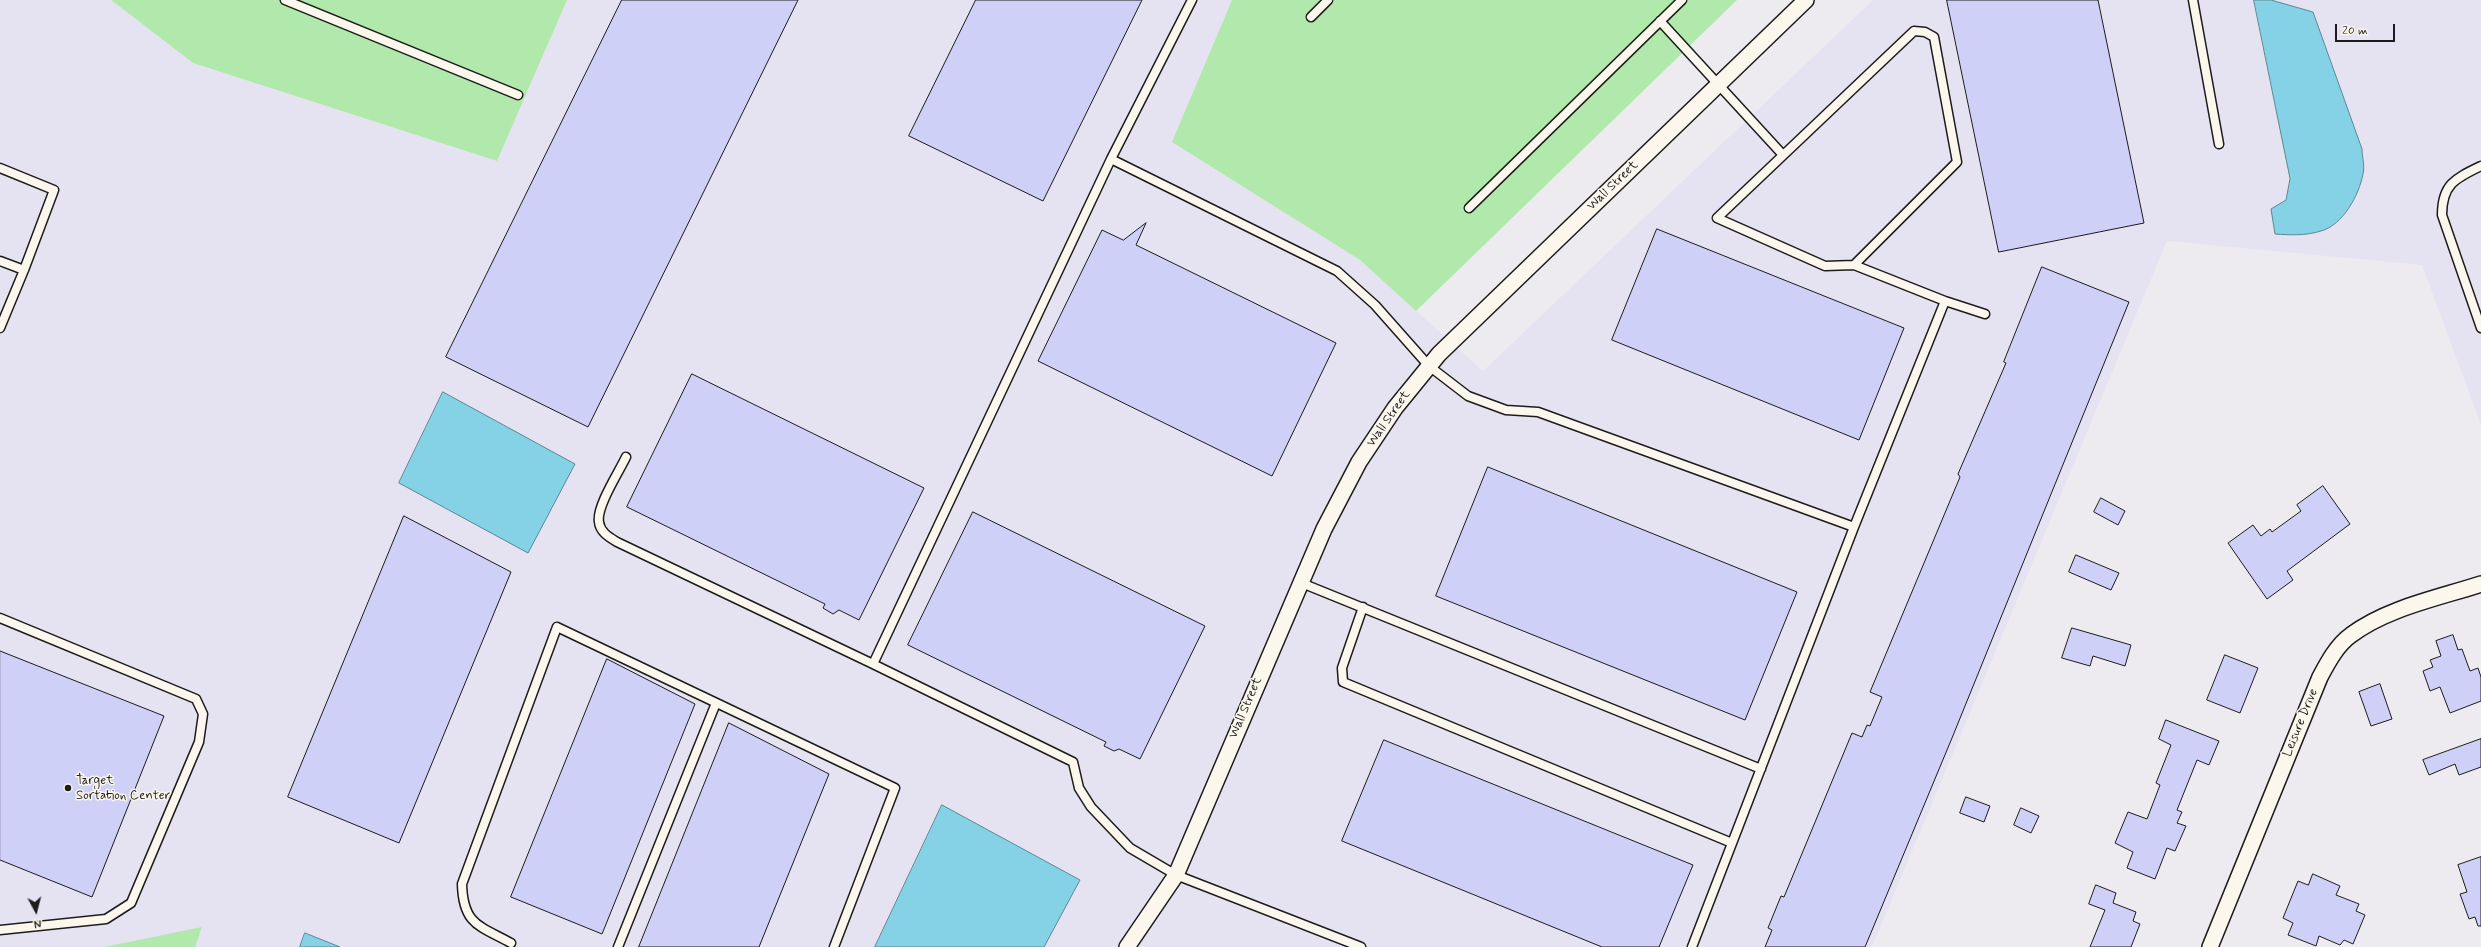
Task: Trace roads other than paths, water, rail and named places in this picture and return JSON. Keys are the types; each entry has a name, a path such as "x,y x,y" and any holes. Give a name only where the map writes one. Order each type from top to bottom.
{"street":[{"name":"Wall Street","path":"1127,947 1176,875 1299,582 1324,529 1359,462 1395,408 1438,354 1806,0"},
{"name":"Leisure Drive","path":"2210,947 2320,677 2334,654 2350,635 2382,617 2481,584"}],"lane":[{"path":"285,0 518,95"},
{"path":"873,664 1111,159 1192,0"},
{"path":"1311,16 1328,0"},
{"path":"1469,208 1682,0"},
{"path":"2193,0 2219,144"},
{"path":"1660,21 1720,83 1783,155"},
{"path":"1854,264 1957,162 1934,37 1925,32 1914,31 1717,218 1825,266 1854,264 1945,301 1984,314"},
{"path":"1111,159 1337,271 1375,305 1429,366 1468,396 1506,410 1538,412 1854,527"},
{"path":"2481,166 2455,180 2446,189 2442,201 2442,215 2481,328"},
{"path":"0,168 54,190 24,270 0,328"},
{"path":"0,261 24,270"},
{"path":"1692,947 1854,527 1945,301"},
{"path":"626,457 599,512 599,523 604,534 617,542 873,664 1073,762 1079,788 1091,807 1130,848 1176,875 1361,947"},
{"path":"1299,582 1761,769"},
{"path":"1363,607 1342,668 1342,682 1732,843"},
{"path":"0,618 196,699 203,714 199,742 131,903 106,919 0,930"},
{"path":"519,947 511,945 474,922 463,905 462,884 557,627 895,788 834,947"},
{"path":"618,947 716,702"}],"water":[{"path":"2254,0 2271,0 2313,12 2362,149 2364,171 2354,200 2336,223 2329,228 2315,233 2292,235 2275,234 2271,209 2286,200 2290,179"},
{"path":"443,392 575,464 528,553 399,483"},
{"path":"942,805 1080,880 1044,947 875,947"},
{"path":"305,933 340,947 300,947"}],"place":[{"name":"Target Sortation Center","path":"68,788"}]}
